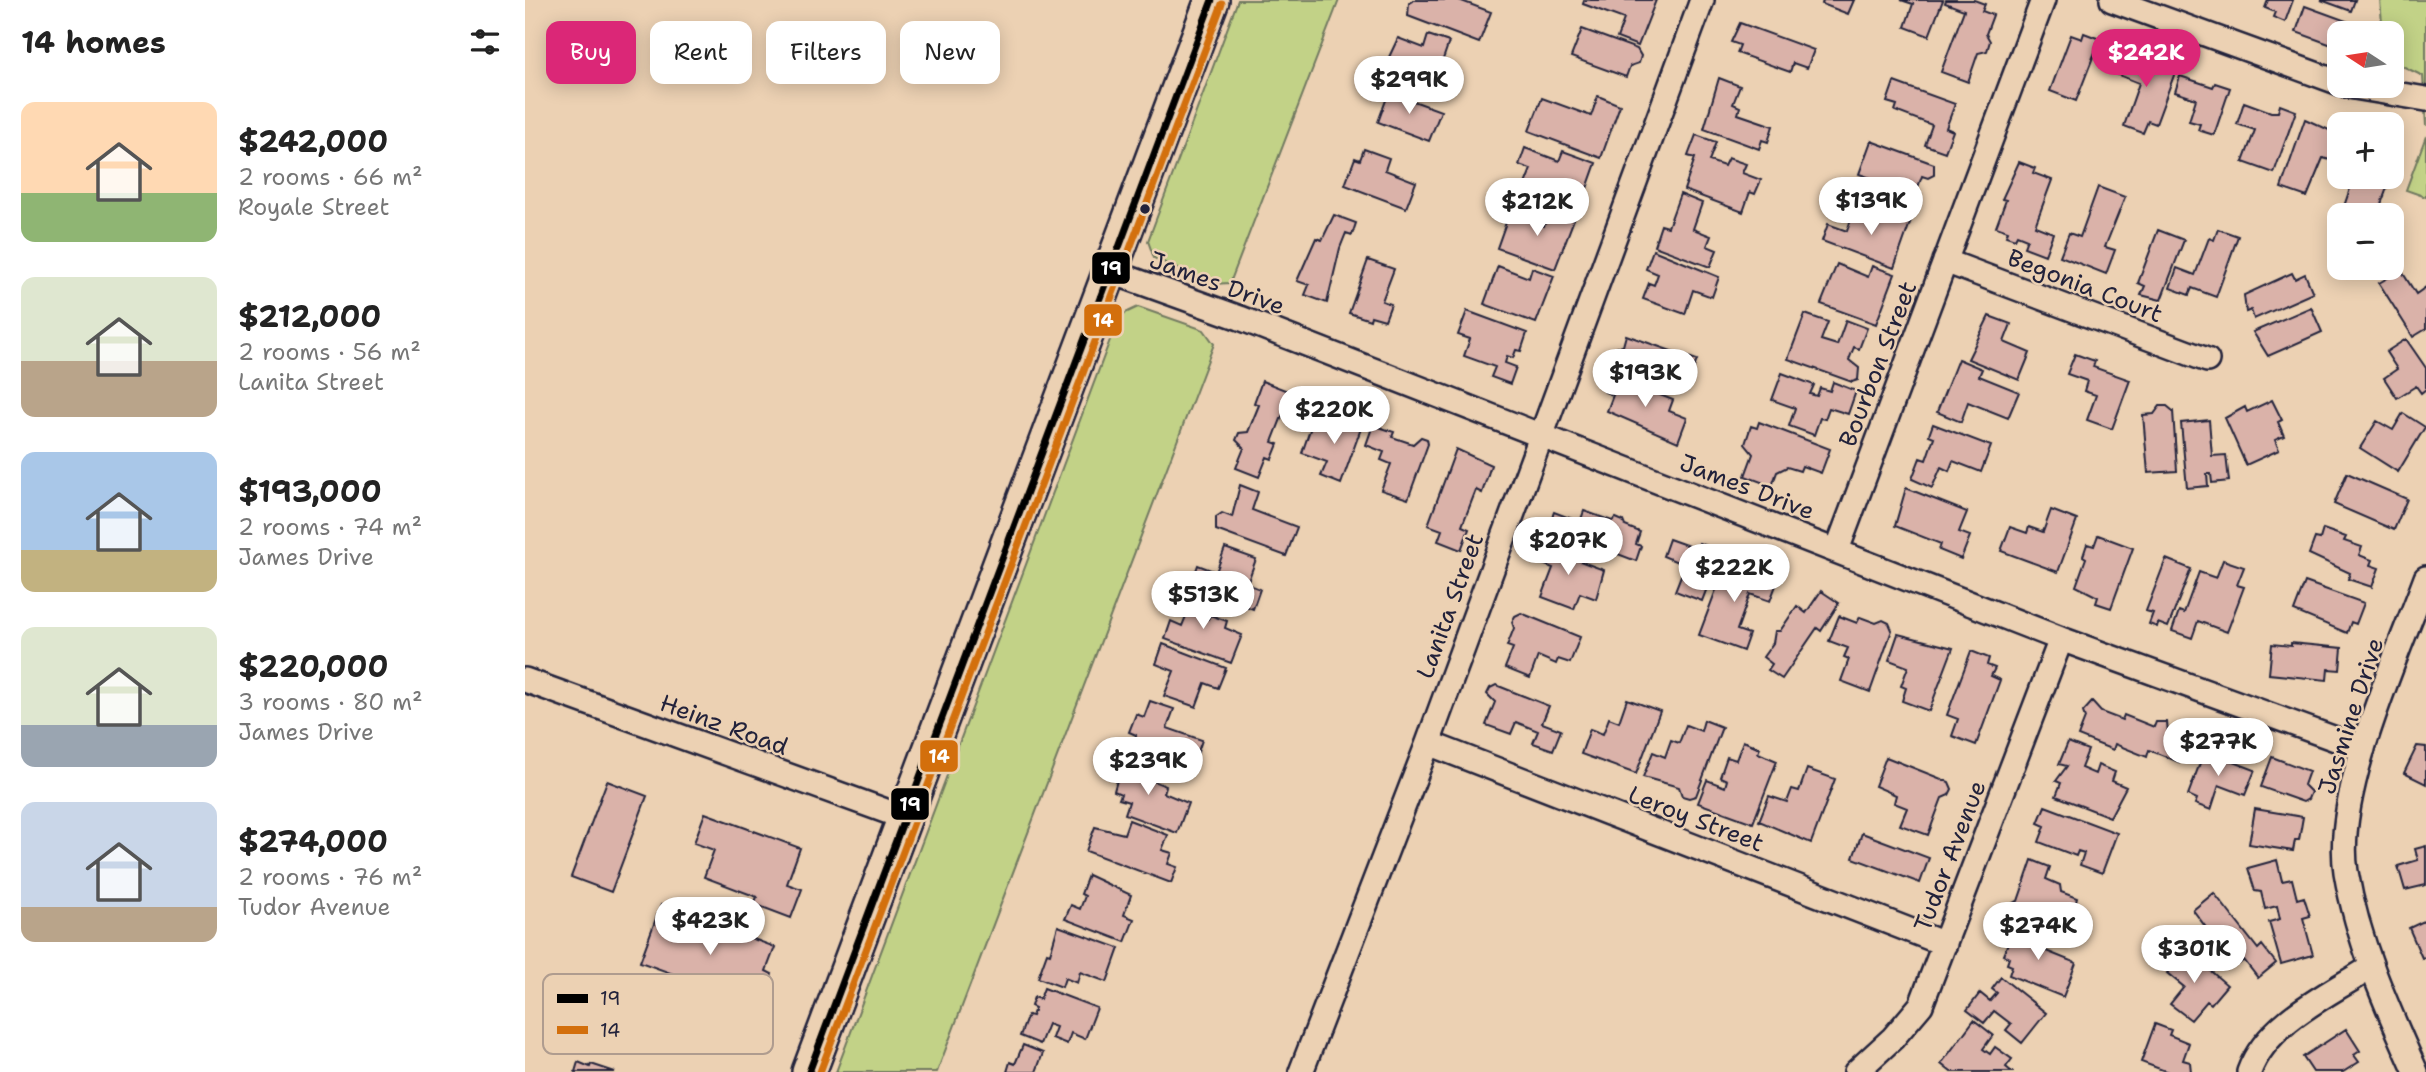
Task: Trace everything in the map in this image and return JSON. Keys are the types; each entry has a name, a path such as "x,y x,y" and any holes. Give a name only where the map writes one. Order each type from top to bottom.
{"street":[{"path":"809,1072 1112,272 1212,0"},
{"name":"Lanita Street","path":"1301,1072 1428,743 1702,0"},
{"name":"Bourbon Street","path":"1837,550 2043,0"},
{"path":"2112,0 2327,78"},
{"path":"2405,96 2426,99"},
{"name":"Begonia Court","path":"1945,261 2207,359"},
{"name":"James Drive","path":"1112,272 1540,435 2061,639 2363,749"},
{"name":"Jasmine Drive","path":"2416,1072 2370,968 2346,859 2350,801 2363,749 2426,578"},
{"name":"Tudor Avenue","path":"1856,1072 1893,1038 1921,1005 2061,639"},
{"name":"Heinz Road","path":"525,680 905,818"},
{"name":"Leroy Street","path":"1428,743 1945,944"},
{"path":"2249,1072 2252,1062 2274,1035 2299,1013 2370,968"}],"green space":[{"path":"1238,0 1339,0 1230,283 1212,284 1154,258 1148,241"},
{"path":"2380,0 2426,0 2426,126 2423,76 2405,67 2405,21 2382,21"},
{"path":"2426,136 2426,197 2406,190"},
{"path":"1138,307 1204,330 1214,344 937,1072 836,1072 1119,316"}],"building":[{"path":"1414,0 1459,0 1491,12 1479,43 1408,16 1409,3"},
{"path":"1584,0 1656,0 1638,46 1617,38 1624,19 1583,4"},
{"path":"1823,0 1854,0 1848,14 1822,4"},
{"path":"1901,0 1943,0 1929,36 1905,27 1913,4"},
{"path":"1946,0 1974,0 1985,4 1982,11 1993,15 1986,34 1990,41 1987,51 1978,53 1968,82 1941,72 1964,10 1945,3"},
{"path":"2268,0 2293,0 2285,22 2273,17 2275,12 2265,8"},
{"path":"2321,0 2355,0 2351,11"},
{"path":"2305,6 2346,21 2327,21 2327,43 2296,32"},
{"path":"1740,23 1814,50 1807,68 1793,63 1790,72 1737,53 1740,45 1731,42"},
{"path":"1582,29 1637,49 1641,56 1639,63 1630,66 1626,77 1571,57"},
{"path":"2084,33 2100,39 2076,101 2050,91 2071,35 2082,39"},
{"path":"1428,35 1449,42 1439,71 1451,76 1443,96 1381,74 1398,38 1424,48"},
{"path":"2124,52 2152,63 2154,58 2177,67 2156,124 2148,121 2143,133 2124,126 2139,83 2116,74"},
{"path":"2180,76 2213,87 2215,83 2230,88 2214,135 2198,130 2200,124 2189,121 2196,99 2175,92"},
{"path":"1719,78 1740,86 1733,104 1740,107 1738,114 1773,126 1768,142 1762,140 1759,149 1704,129"},
{"path":"1894,82 1955,104 1946,128 1953,131 1945,152 1925,145 1932,125 1895,111 1897,105 1887,102"},
{"path":"1389,92 1441,111 1429,141 1378,122"},
{"path":"1598,96 1620,105 1601,158 1529,131 1542,98 1591,116"},
{"path":"2244,102 2271,112 2278,112 2280,105 2296,111 2274,173 2243,162 2255,130 2237,124"},
{"path":"2305,119 2327,129 2327,159 2323,158 2307,197 2281,188"},
{"path":"1696,135 1716,142 1709,161 1724,166 1728,158 1746,164 1742,173 1761,180 1755,194 1750,192 1743,212 1684,190 1695,158 1688,156"},
{"path":"1871,141 1934,164 1934,175 1928,178 1922,176 1916,193 1921,194 1914,214 1894,207 1900,188 1859,174"},
{"path":"1525,148 1559,161 1563,151 1596,163 1585,194 1552,183 1547,196 1524,187 1531,169 1519,165"},
{"path":"1364,149 1389,158 1385,170 1416,182 1406,208 1345,185 1355,158 1360,160"},
{"path":"2019,162 2035,168 2033,173 2052,180 2035,226 2053,233 2045,255 2024,247 2027,239 2017,235 2015,239 2006,236 2008,231 1996,227 2006,200 2002,199"},
{"path":"2098,187 2125,197 2105,247 2115,250 2106,274 2060,256 2069,233 2080,237"},
{"path":"2350,189 2387,189 2381,203 2345,203"},
{"path":"1680,194 1702,203 1693,229 1711,236 1707,246 1717,250 1710,267 1654,246 1661,225 1668,227"},
{"path":"1550,211 1574,219 1555,269 1497,248 1509,214 1544,226"},
{"path":"1854,211 1887,223 1890,213 1911,220 1894,268 1822,241 1828,224 1847,231"},
{"path":"1334,215 1356,223 1352,235 1346,233 1340,248 1327,303 1305,295 1309,285 1297,281 1316,238 1322,240"},
{"path":"2218,229 2238,236 2216,297 2192,288 2189,295 2170,288 2177,268 2195,275 2209,238 2214,240"},
{"path":"2158,230 2184,240 2161,300 2141,295 2145,286 2138,283"},
{"path":"1653,250 1719,277 1712,297 1693,290 1685,314 1643,299 1649,283 1654,285 1658,274 1646,269"},
{"path":"1368,260 1394,269 1382,301 1391,304 1385,320 1371,316 1370,320 1349,313"},
{"path":"1837,264 1868,277 1872,266 1895,274 1876,324 1821,304"},
{"path":"1498,266 1529,278 1532,268 1554,276 1536,323 1484,304"},
{"path":"2292,273 2295,279 2305,274 2313,293 2254,319 2251,310 2246,312 2244,295"},
{"path":"2404,275 2416,294 2426,287 2426,329 2413,337 2379,283 2384,280 2404,280"},
{"path":"2311,307 2322,332 2268,356 2253,332"},
{"path":"1467,311 1527,333 1521,351 1516,350 1513,358 1507,356 1505,363 1516,367 1510,384 1491,377 1495,367 1464,356 1470,339 1458,335"},
{"path":"1805,314 1828,322 1821,340 1837,345 1846,320 1867,328 1859,349 1854,347 1849,360 1859,368 1858,380 1852,382 1788,359"},
{"path":"1989,316 2011,324 2004,342 2030,353 2019,380 1968,359"},
{"path":"1626,335 1697,360 1686,388 1614,362 1611,355 1614,348 1623,346"},
{"path":"2406,339 2426,368 2426,389 2421,393 2416,386 2397,398 2384,378 2397,369 2386,352"},
{"path":"2075,354 2095,361 2093,367 2130,380 2112,429 2087,420 2096,395 2084,391 2087,381 2067,374"},
{"path":"1958,359 1982,369 1979,376 2019,392 2008,418 1968,402 1961,422 1937,412"},
{"path":"1782,373 1814,385 1810,394 1817,396 1820,388 1830,391 1833,382 1856,391 1848,414 1829,408 1825,419 1820,418 1814,435 1789,426 1795,408 1772,400"},
{"path":"1611,376 1673,400 1669,411 1687,418 1678,442 1607,411 1613,395 1605,392"},
{"path":"1262,381 1298,395 1290,416 1283,414 1272,442 1278,444 1272,459 1267,457 1259,477 1236,468 1244,448 1236,440 1239,433 1248,432 1259,405 1254,403"},
{"path":"2272,400 2282,420 2278,422 2284,436 2275,440 2279,450 2246,465 2225,418 2245,407 2247,412"},
{"path":"2160,406 2167,406 2173,411 2177,471 2148,473 2143,415 2154,414"},
{"path":"1345,413 1364,420 1341,484 1321,476 1327,462 1302,453 1313,421 1338,431"},
{"path":"2403,413 2425,427 2398,472 2360,448 2377,421 2393,430"},
{"path":"2209,420 2212,456 2226,455 2229,481 2212,483 2211,474 2207,474 2208,486 2187,488 2181,423"},
{"path":"1759,422 1830,449 1821,473 1802,466 1800,471 1787,467 1777,472 1772,486 1745,476 1753,454 1745,444 1751,426 1757,428"},
{"path":"1933,424 1991,446 1981,472 1953,461 1949,471 1941,467 1932,488 1912,479 1920,458 1926,460 1934,437 1929,435"},
{"path":"1373,425 1394,432 1392,437 1413,444 1421,437 1427,439 1428,444 1408,499 1381,490 1391,464 1381,460 1384,452 1366,445"},
{"path":"1456,449 1491,465 1482,493 1476,490 1462,526 1469,529 1461,550 1438,541 1442,530 1428,525"},
{"path":"2347,473 2407,499 2394,530 2334,504"},
{"path":"1240,485 1258,492 1252,510 1297,527 1286,556 1216,530 1216,517 1222,513 1232,517"},
{"path":"1906,488 1967,512 1959,532 1970,536 1961,559 1939,550 1941,544 1895,526"},
{"path":"2051,510 2077,520 2058,572 2001,551 2010,527 2027,533 2029,527 2043,532"},
{"path":"1584,511 1612,521 1616,518 1623,521 1625,526 1640,532 1636,544 1641,546 1636,561 1579,539 1578,544 1546,532 1554,512 1580,522"},
{"path":"2323,529 2346,537 2344,541 2362,547 2359,555 2372,560 2370,565 2379,568 2372,587 2348,579 2350,573 2309,554 2315,538 2320,539"},
{"path":"2098,535 2133,548 2111,608 2096,603 2098,597 2076,586 2086,558 2083,556 2087,544 2094,546"},
{"path":"1669,539 1697,549 1699,543 1721,551 1702,601 1675,591 1685,565 1663,556"},
{"path":"1543,541 1563,549 1561,554 1604,570 1596,599 1580,593 1574,609 1542,597 1553,568 1535,561"},
{"path":"1225,548 1256,559 1247,584 1260,589 1253,609 1191,585 1198,565 1216,572"},
{"path":"1733,558 1740,561 1740,573 1755,578 1757,572 1778,580 1770,601 1750,594 1737,630 1749,634 1743,651 1699,635 1727,561"},
{"path":"2166,559 2191,569 2168,627 2158,623 2157,627 2149,624 2153,613 2146,611"},
{"path":"2223,560 2244,567 2237,585 2244,587 2227,632 2198,621 2192,638 2172,631 2179,611 2184,613 2199,572 2216,578"},
{"path":"2305,582 2364,603 2356,624 2351,622 2347,633 2294,611"},
{"path":"1821,591 1839,603 1821,631 1817,628 1782,679 1768,670 1772,664 1763,657 1773,643 1775,631 1780,631 1797,606 1806,613"},
{"path":"1183,592 1204,600 1198,615 1208,619 1210,615 1227,621 1225,628 1242,635 1231,663 1165,639 1171,621 1182,626 1186,616 1176,612"},
{"path":"1521,613 1580,637 1570,663 1558,659 1556,664 1538,656 1530,678 1505,668 1513,648 1507,646 1514,628 1512,622 1515,616"},
{"path":"1839,616 1857,623 1860,617 1876,623 1883,620 1889,623 1892,630 1870,692 1841,681 1849,659 1844,657 1848,648 1829,641"},
{"path":"1898,634 1953,648 1929,711 1902,701 1906,688 1901,686 1908,667 1889,660"},
{"path":"2291,643 2342,648 2340,670 2328,669 2327,680 2269,674 2272,644 2291,646"},
{"path":"1163,644 1226,668 1218,688 1205,683 1196,707 1164,696 1174,671 1156,664"},
{"path":"1971,651 1989,658 1987,665 1995,668 1991,676 2000,680 1976,745 1952,736 1958,719 1947,715"},
{"path":"1496,685 1549,706 1542,723 1561,730 1553,750 1533,743 1538,731 1516,722 1511,734 1486,725 1495,702 1487,694 1490,688"},
{"path":"1627,699 1660,711 1636,774 1581,754 1590,729 1603,734 1609,718 1619,722"},
{"path":"1150,701 1174,709 1167,728 1202,740 1191,772 1135,752 1136,735 1129,732 1136,714 1144,717"},
{"path":"2092,702 2101,712 2122,720 2124,715 2154,727 2156,722 2167,722 2168,733 2188,740 2179,762 2149,750 2147,757 2115,744 2113,750 2078,736 2085,718 2083,712"},
{"path":"1704,720 1722,727 1696,796 1682,796 1679,787 1643,777 1653,752 1665,757 1671,740 1679,743 1686,725 1701,731"},
{"path":"1743,741 1760,748 1758,753 1777,761 1753,823 1698,803 1707,780 1725,787 1727,780 1720,777 1727,757 1736,760"},
{"path":"2068,742 2088,750 2081,768 2095,774 2098,765 2115,772 2112,781 2126,787 2110,817 2056,796 2061,783 2056,781 2067,766 2059,764"},
{"path":"2417,746 2426,747 2426,784 2404,773"},
{"path":"2206,747 2217,747 2218,756 2255,770 2245,795 2219,785 2211,810 2195,804 2197,799 2188,795"},
{"path":"1124,755 1146,763 1141,776 1166,786 1164,793 1188,803 1177,833 1125,814 1129,802 1119,799 1121,794 1114,791"},
{"path":"1886,757 1949,782 1952,789 1949,795 1942,798 1928,835 1900,825 1907,808 1894,803 1896,795 1875,786"},
{"path":"2272,757 2309,771 2304,785 2311,792 2308,799 2303,802 2261,787"},
{"path":"1807,769 1835,779 1811,843 1759,821 1769,796 1787,802 1792,789 1799,791"},
{"path":"607,781 647,796 611,892 571,877"},
{"path":"2045,806 2117,833 2102,873 2080,865 2084,853 2078,851 2076,856 2039,842 2045,826 2038,823"},
{"path":"2255,809 2303,817 2299,840 2295,840 2293,851 2249,844"},
{"path":"705,813 800,848 787,884 802,889 791,918 754,904 757,897 704,877 714,850 694,843"},
{"path":"1129,820 1168,835 1162,850 1172,853 1168,864 1177,867 1171,883 1086,851 1095,827 1124,834"},
{"path":"1862,833 1929,858 1920,883 1853,858"},
{"path":"2426,846 2426,885 2405,890 2398,866 2418,860 2415,849"},
{"path":"2032,860 2050,867 2046,879 2060,885 2061,892 2077,898 2074,909 2082,912 2072,937 2013,914 2013,903 2018,901"},
{"path":"2277,860 2282,881 2292,879 2297,899 2304,897 2310,916 2303,918 2313,955 2281,964 2269,922 2280,919 2277,906 2265,909 2261,892 2255,891 2248,868"},
{"path":"1088,875 1131,895 1124,915 1134,919 1125,942 1065,919 1071,905 1080,909 1085,896 1081,894"},
{"path":"2214,893 2258,949 2262,945 2276,963 2258,978 2244,960 2239,964 2224,949 2219,953 2203,933 2207,929 2193,910"},
{"path":"661,905 775,947 766,971 772,974 673,974 640,962"},
{"path":"2426,920 2426,957 2422,958 2409,928"},
{"path":"2024,924 2048,933 2041,949 2076,963 2063,997 2009,975 2012,966 2007,964 2009,958 2003,955 2010,938 2017,941"},
{"path":"1058,926 1119,948 1107,982 1080,972 1077,983 1065,978 1062,987 1038,978 1047,953 1050,954"},
{"path":"2186,950 2227,985 2211,1004 2207,1001 2191,1020 2170,1004 2184,987 2167,973"},
{"path":"2001,977 2046,1013 2022,1043 2006,1030 2011,1024 1994,1011 1984,1023 1967,1010 1980,993 1990,1001 1997,993 1992,989"},
{"path":"1044,988 1097,1008 1085,1039 1071,1033 1067,1044 1052,1038 1056,1027 1048,1024 1040,1044 1020,1036 1028,1015 1032,1016 1035,1008 1031,1006 1034,997 1040,999"},
{"path":"1974,1020 1993,1035 1983,1049 1990,1054 1995,1047 2012,1059 2006,1067 2012,1072 1951,1072 1941,1064"},
{"path":"2155,1024 2171,1030 2169,1035 2189,1043 2183,1060 2190,1062 2191,1072 2168,1072 2141,1062"},
{"path":"2346,1029 2360,1051 2354,1055 2359,1062 2343,1072 2313,1072 2303,1057"},
{"path":"1023,1045 1043,1053 1036,1072 1007,1072 1010,1062 1015,1064"},
{"path":"578,1062 590,1067 591,1064 615,1072 575,1072"}],"transit line":[{"name":"19","path":"809,1072 1212,0"},
{"name":"14","path":"820,1072 1222,4"}]}
